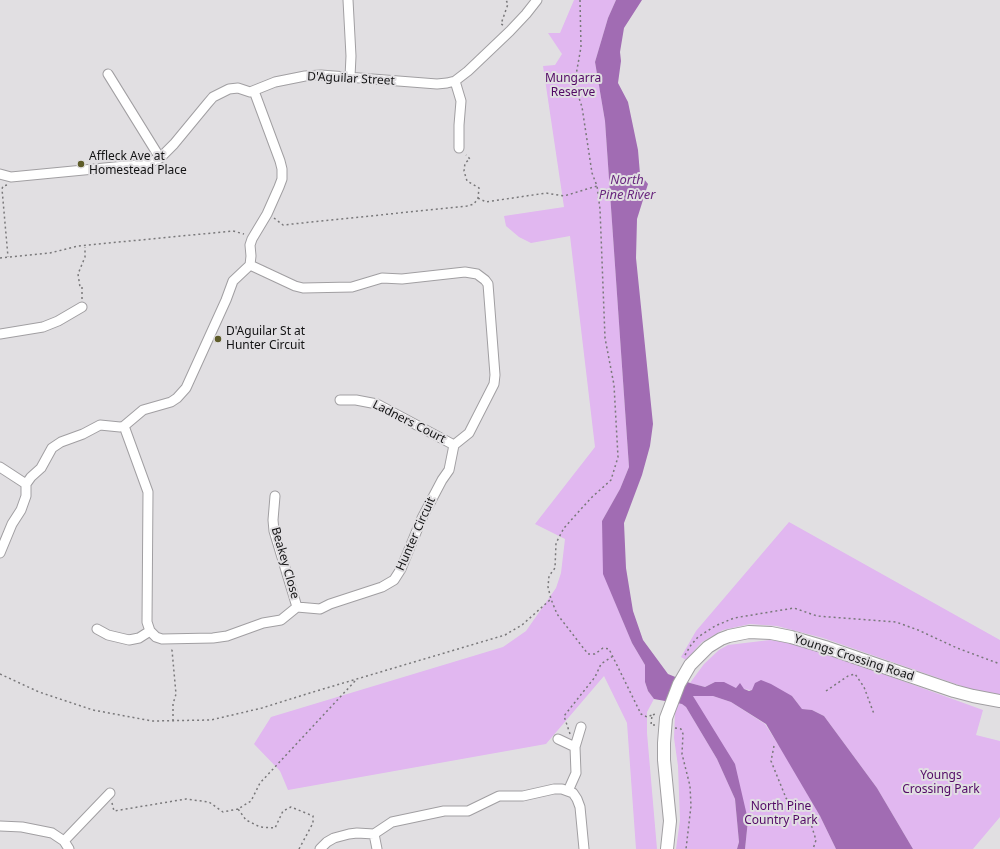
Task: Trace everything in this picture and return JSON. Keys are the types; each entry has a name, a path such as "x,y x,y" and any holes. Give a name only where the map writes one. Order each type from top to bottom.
{"main road":[{"name":"Youngs Crossing Road","path":"666,849 670,821 664,743 665,726 670,705 682,678 696,657 721,639 749,632 791,637 810,642 954,691 1000,701"}],"street":[{"path":"348,0 351,56 350,77"},
{"path":"459,148 461,101 455,81 468,71 510,31 537,0"},
{"path":"108,74 160,158"},
{"name":"D'Aguilar Street","path":"254,91 267,84 305,76 321,75 437,84 455,81"},
{"path":"0,174 14,177 146,164 160,158 174,144 213,97 229,89 238,88 250,92 254,91 282,169 282,179 279,187 267,214 252,239 250,245 250,265 233,280 226,300 182,394 171,402 142,410 124,426 100,425 83,434 56,444 52,448 41,468 26,484 26,496 21,510 12,524 0,553"},
{"path":"250,265 295,286 303,288 352,287 382,278 402,279 465,272 477,274 485,280 489,289 494,384 469,433 454,445"},
{"path":"0,334 43,328 82,307"},
{"name":"Ladners Court","path":"340,400 361,400 376,404 454,445"},
{"path":"124,426 148,492 147,622 150,631 156,637 162,639 214,638 226,636 263,623 281,620 297,606"},
{"name":"Hunter Circuit","path":"297,606 320,609 330,604 382,588 394,580 401,569 422,518 449,470 454,445"},
{"path":"0,467 26,484"},
{"name":"Beakey Close","path":"275,496 273,520 274,531 297,606"},
{"path":"97,629 108,636 129,640 139,638 150,631"},
{"path":"568,791 576,773 575,747 581,727"},
{"path":"558,739 575,747"},
{"path":"320,849 327,842 348,834 374,834 392,822 444,811 468,811 499,796 523,796 554,789 568,791 577,799 580,807 584,849"},
{"path":"0,826 22,827 52,833 67,845 110,793"},
{"path":"374,834 377,849"}],"path":[{"path":"506,0 508,4 502,24 510,31"},
{"path":"580,0 581,47 575,81 582,107 592,173 597,186 600,210 605,338 614,385 618,457 611,480 590,498 564,528 556,543 555,568 549,576 548,587 550,599 557,614 588,654 595,654 603,648 609,649 641,714 647,717 652,716"},
{"path":"267,214 283,225 474,204 478,198 479,188 467,181 464,171 465,163 470,159 459,148"},
{"path":"8,257 2,187 15,184 14,177"},
{"path":"478,198 486,202 546,193 564,196 597,186"},
{"path":"0,258 50,253 85,246 234,231 252,239"},
{"path":"82,307 82,287 80,287 78,274 85,257 85,246"},
{"path":"0,674 39,692 93,710 152,721 211,720 262,708 505,636 522,625 550,599"},
{"path":"684,656 698,637 715,626 734,618 794,608 817,616 896,622 918,630 957,648 1000,664"},
{"path":"173,721 173,704 176,694 172,650 175,644 175,638"},
{"path":"575,747 564,716 595,677 601,664 613,656"},
{"path":"826,691 848,676 853,674 856,675 864,687 874,714"},
{"path":"110,793 114,812 186,798 209,802 224,812 238,809 251,801 260,783 358,679"},
{"path":"671,727 679,728 683,734 682,754 690,786 691,804 686,849"},
{"path":"774,746 771,761 786,798 797,815 810,822 816,840 812,849"},
{"path":"238,809 246,820 260,827 275,828 283,811 291,807 313,816 313,823 299,849"}],"green space":[{"name":"Mungarra Reserve","path":"574,0 616,0 608,18 595,62 605,121 629,467 620,489 602,521 608,585 632,643 645,665 645,682 648,691 654,699 647,712 647,733 657,849 636,849 627,723 604,676 546,744 288,790 280,771 254,744 271,717 503,647 526,631 556,588 561,573 565,539 535,524 595,447 570,236 531,243 519,237 506,226 504,216 564,207 543,66 555,65 562,54 548,33 560,33"},
{"path":"789,522 1000,640 1000,695 973,690 823,638 777,626 750,624 723,630 702,642 686,660 681,657 696,631"},
{"name":"Youngs Crossing Park","path":"770,640 814,649 983,710 976,735 1000,741 1000,817 973,849 913,849 877,788 824,716 812,710 802,709 792,696 736,688 715,682 705,687 690,683 704,664 719,650 728,645"},
{"name":"North Pine Country Park","path":"693,696 713,696 731,702 765,724 785,755 820,816 836,849 745,849 748,820"},
{"path":"677,704 682,704 686,707 717,759 735,799 739,842 737,849 676,849 680,820 678,766 674,738 675,713"}],"water":[{"name":"North Pine River","path":"616,0 642,0 624,28 620,52 621,61 618,83 628,102 638,150 640,174 648,184 637,219 636,258 653,424 650,446 642,475 624,523 626,568 633,611 643,640 668,674 705,687 715,682 724,682 736,688 740,683 744,689 749,691 752,690 755,683 761,680 792,696 802,709 812,710 824,716 877,788 913,849 836,849 820,816 766,724 731,702 713,696 693,696 735,764 748,820 745,849 737,849 739,842 735,799 717,759 686,707 682,704 654,699 648,691 645,682 645,665 632,643 603,574 602,521 620,489 629,467 605,121 595,62 608,18"}],"place":[{"name":"Affleck Ave at Homestead Place","path":"81,164"},
{"name":"D'Aguilar St at Hunter Circuit","path":"218,339"}]}
